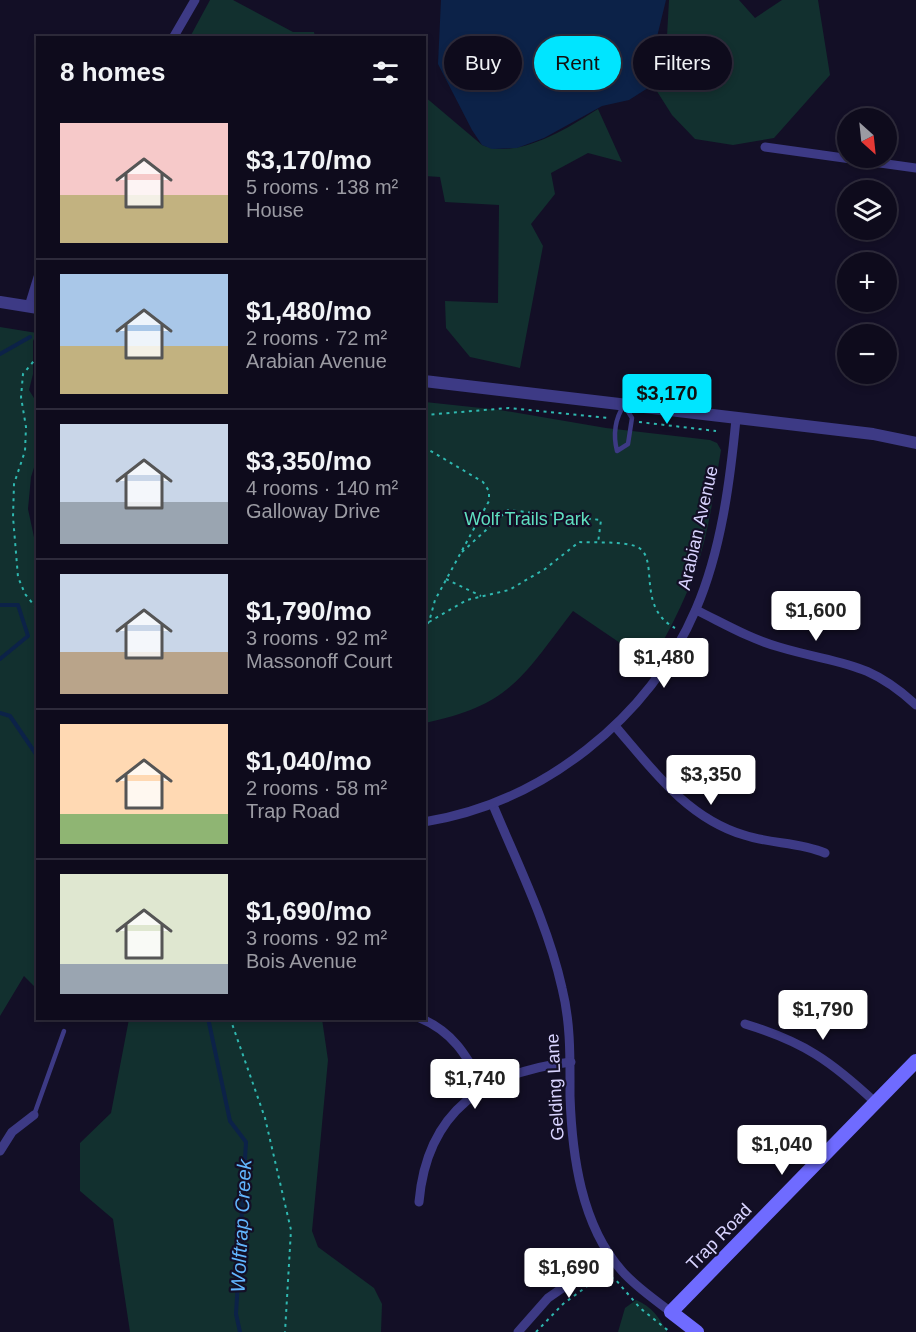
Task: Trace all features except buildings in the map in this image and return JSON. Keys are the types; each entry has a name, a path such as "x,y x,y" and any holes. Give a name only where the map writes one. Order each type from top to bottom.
{"main road":[{"name":"Trap Road","path":"671,1312 916,1061"},
{"path":"671,1312 697,1332"}],"street":[{"path":"174,36 195,0"},
{"path":"765,147 916,168"},
{"path":"0,302 33,307 36,289"},
{"path":"426,381 873,434 916,443"},
{"name":"Arabian Avenue","path":"426,822 453,818 493,806 578,757 615,726 648,687 684,633 696,610 714,551 729,480 736,418"},
{"path":"696,610 758,640 864,669 899,690 916,705"},
{"path":"615,726 673,792 708,820 747,836 801,844 825,853"},
{"name":"Gelding Lane","path":"493,806 555,958 569,1024 571,1118 582,1186 590,1215 610,1255 637,1286 671,1312"},
{"path":"425,1020 434,1024 457,1042 484,1087"},
{"path":"745,1023 809,1048 828,1061 876,1103"},
{"path":"419,1202 421,1183 434,1143 455,1111 484,1087 524,1070 571,1062"},
{"path":"0,1151 12,1132 34,1115"},
{"path":"518,1332 548,1298 610,1255"}],"lane":[{"path":"624,405 631,421 628,444 617,451 616,419 624,405"},
{"path":"34,1115 64,1031"}],"path":[{"path":"36,358 23,374 21,397 26,427 25,443 14,484 13,517 18,577 25,594 36,608"},
{"path":"426,416 509,408 616,419"},
{"path":"631,421 716,431"},
{"path":"426,448 483,482 489,491 489,501 435,600 429,622"},
{"path":"459,554 479,539 501,513 508,510 601,520 598,543"},
{"path":"426,625 454,606 481,596 509,590 545,569 579,542 634,546 644,551 648,559 648,590 654,606 666,624 684,633"},
{"path":"446,579 481,596"},
{"path":"231,1020 265,1118 291,1230 285,1332"},
{"path":"590,1268 597,1279"},
{"path":"536,1332 563,1304 597,1279 606,1276 615,1279 640,1308 670,1332"}],"green space":[{"path":"210,0 233,0 293,32 314,32 315,36 191,36"},
{"path":"669,0 739,0 755,18 782,0 818,0 830,75 774,138 733,145 695,139 672,115 656,90 732,90 732,36 667,36"},
{"path":"426,98 482,145 496,149 527,145 542,140 598,109 622,162 588,153 551,173 555,194 531,224 543,246 520,368 470,357 446,328 445,301 498,303 499,205 445,202 440,177 426,176"},
{"path":"0,327 36,333 33,341 33,374 29,390 36,401 36,461 31,477 28,509 36,547 36,988 24,976 0,1016"},
{"name":"Wolf Trails Park","path":"426,402 500,410 606,428 710,440 717,443 721,450 711,512 700,557 680,608 651,664 573,611 526,671 512,685 496,697 454,716 426,723"},
{"path":"129,1020 322,1020 328,1060 312,1231 318,1247 374,1288 382,1304 381,1332 130,1332 113,1219 80,1191 80,1143 111,1113"},
{"path":"636,1300 654,1313 667,1332 618,1332 625,1308"}],"water":[{"path":"441,0 666,0 657,36 633,36 633,90 645,90 629,100 602,106 544,138 517,148 492,149 482,145 451,90 522,90 522,36 444,36 444,76 438,64"}],"waterway":[{"path":"0,354 30,337"},
{"name":"Wolftrap Creek","path":"0,605 18,605 28,636 0,659"},
{"name":"Wolftrap Creek","path":"0,713 10,716 36,754"},
{"name":"Wolftrap Creek","path":"208,1020 230,1121 246,1142 236,1314 240,1332"}]}
